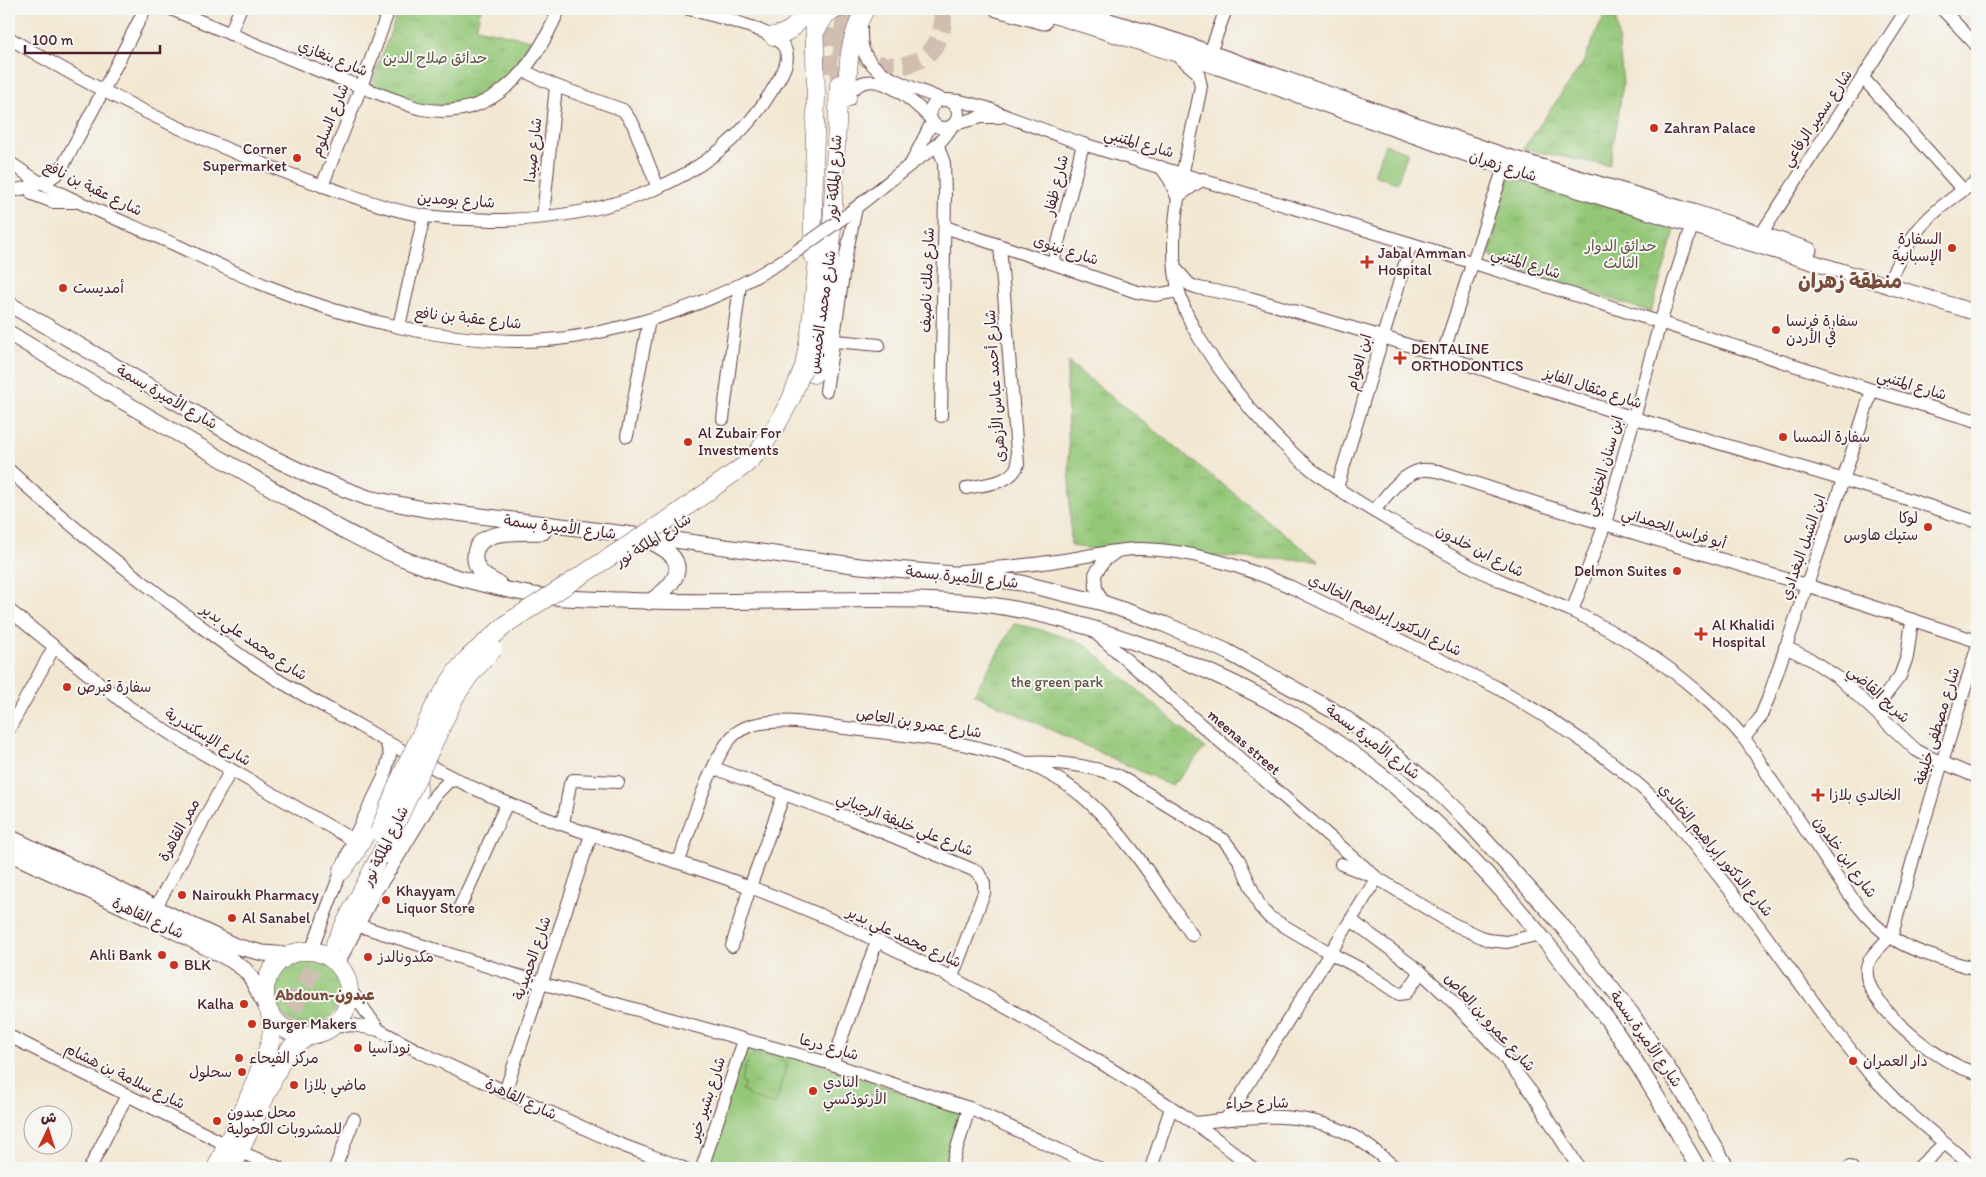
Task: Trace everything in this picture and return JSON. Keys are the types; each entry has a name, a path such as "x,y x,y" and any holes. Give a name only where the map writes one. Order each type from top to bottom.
{"highway":[{"path":"773,36 785,34 794,28 805,9"},
{"path":"814,9 816,95 811,270 822,285 835,263 840,223 838,88 860,18 850,16 841,9"},
{"path":"815,32 827,13 836,9"},
{"name":"شارع الملكة نور","path":"330,941 384,834 417,780 456,695 484,658 513,632 621,558 706,507 769,456 787,431 803,401 822,285"},
{"name":"شارع الملكة نور","path":"384,834 399,780 434,707 456,672 490,638 549,596 675,515 745,465 758,452 775,428 809,370"},
{"path":"342,870 386,796 399,780"},
{"path":"377,889 419,794 417,780"},
{"path":"216,1168 233,1149 284,1056 292,1046 311,1034 331,1027 339,1020 345,1010 349,988 345,976 338,964 321,953 303,950 288,955 278,962 270,972 265,983 264,996 272,1029 270,1043 249,1097 233,1149 232,1168"},
{"path":"269,1011 278,1023 288,1030 299,1034 311,1034"}],"main road":[{"path":"997,9 1111,40 1146,44"},
{"name":"شارع زهران","path":"1032,9 1146,44 1210,53 1508,157 1977,313"},
{"name":"شارع زهران","path":"1069,9 1504,167 1694,219"},
{"path":"1099,9 1155,28 1177,48"},
{"name":"شارع زهران","path":"1758,239 1891,276 1977,304"},
{"name":"شارع الأميرة بسمة","path":"9,304 291,468 368,498 424,510 682,541 851,565 1021,583 1103,603 1164,624 1226,651 1329,708 1385,747 1432,787 1462,816 1559,922 1631,1013 1680,1087 1727,1168"},
{"name":"شارع الأميرة بسمة","path":"9,334 307,509 374,545 415,564 436,571 519,593 549,596 692,603 860,601 968,603 1017,610 1091,629 1174,657 1224,679 1294,716 1332,739 1381,775 1433,819 1492,879 1540,934 1609,1022 1655,1094 1698,1168"},
{"path":"519,593 491,580 477,567 476,550 483,540 496,534 587,530"},
{"path":"643,537 666,550 676,563 676,572 672,582 649,602"},
{"name":"شارع القاهرة","path":"9,836 235,946 247,950 288,955"},
{"name":"شارع القاهرة","path":"9,853 167,927 238,964 250,976 269,1011"},
{"path":"238,964 243,965 250,962 247,950"}],"street":[{"path":"10,191 42,184 60,170 145,9"},
{"name":"شارع بنغازي","path":"171,9 361,87 419,108 439,111 459,110 477,104 494,96 524,71 543,44 560,9"},
{"path":"230,34 240,9"},
{"name":"شارع السلوم","path":"322,186 389,9"},
{"path":"689,9 773,36"},
{"path":"1210,53 1226,9"},
{"name":"شارع سمير الرفاعي","path":"1758,239 1907,9"},
{"path":"1942,9 1977,46"},
{"name":"شارع المتنبي","path":"860,18 862,45 866,57 875,68 887,76 945,100 994,110 1008,117 1083,144 1471,262 1872,390 1977,421"},
{"name":"شارع بومدين","path":"9,38 103,90 195,136 259,163 322,186 424,216 491,220 543,217 604,208 658,188 681,177 713,155 744,129 778,82 787,61 786,50 773,36"},
{"name":"شارع ابن خلدون","path":"1177,48 1196,70 1201,79 1201,89 1177,197 1174,239 1178,291 1194,329 1237,392 1281,441 1309,468 1337,488 1468,565 1572,612 1631,644 1668,668 1715,708 1744,738 1837,876 1862,909 1890,937 1934,956 1977,969"},
{"path":"524,71 556,86 623,110 633,124 658,188"},
{"path":"1863,78 1963,190"},
{"path":"838,88 877,82 909,98 931,120 941,128 953,125 958,112 955,104 945,100 932,105 929,113 931,120"},
{"name":"شارع صيدا","path":"543,217 556,86"},
{"name":"شارع المتنبي","path":"953,125 982,117 1008,117"},
{"name":"شارع عقبة بن نافع","path":"911,164 931,120"},
{"name":"شارع عقبة بن نافع","path":"9,162 42,184 79,202 268,286 336,310 399,326 451,335 516,341 575,337 649,320 697,304 740,285 794,253 911,164 938,146 953,125"},
{"name":"شارع ظفار","path":"1053,263 1083,144"},
{"name":"شارع ملك ناصيف","path":"938,146 942,155 945,173 941,416"},
{"path":"1188,150 1177,161 1160,167 1170,180 1177,197 1203,180"},
{"path":"1442,356 1471,262 1504,167"},
{"path":"1891,276 1916,232 1926,221 1963,190 1977,181"},
{"path":"32,194 54,190"},
{"path":"10,191 32,194 53,202 79,202"},
{"name":"شارع محمد الخميس","path":"826,392 835,340 851,211"},
{"path":"399,326 424,216"},
{"name":"ابن سنان الخفاجي","path":"1572,612 1605,524 1660,323 1694,219"},
{"name":"شارع نينوى","path":"945,227 1147,294 1178,291"},
{"name":"ابن العوام","path":"1337,488 1411,244"},
{"name":"شارع أحمد عباس الأزهرى","path":"967,488 1007,478 1016,470 1018,464 1000,246"},
{"name":"شارع مثقال الفايز","path":"1175,268 1190,285 1199,288 1250,298 1382,337 1634,418 1977,522"},
{"path":"723,419 740,285"},
{"path":"627,436 649,320"},
{"path":"835,340 879,345"},
{"name":"ابن الشبل البغدادي","path":"1744,738 1760,718 1764,708 1872,390"},
{"name":"شارع محمد علي بدير","path":"9,470 88,540 218,639 270,675 386,741 507,803 591,835 679,862 750,887 877,941 952,977 1066,1041 1195,1123 1250,1167"},
{"name":"أبو فراس الحمداني","path":"1374,511 1396,484 1410,475 1423,470 1438,471 1806,585 1977,641"},
{"name":"شارع الدكتور إبراهيم الخالدي","path":"937,573 1043,563 1144,549 1226,563 1265,576 1356,618 1496,687 1584,741 1636,780 1671,816 1760,928 1826,1019 1869,1073 1902,1107 1974,1168"},
{"path":"1103,603 1096,588 1095,574 1104,561 1116,552"},
{"name":"شارع الإسكندرية","path":"9,610 129,707 354,847"},
{"path":"1874,710 1900,676 1910,644 1912,621"},
{"name":"meenas street","path":"1091,629 1376,878"},
{"path":"10,725 54,647"},
{"name":"شريح القاضي","path":"1785,648 1825,669 1874,710 1916,750 1977,778"},
{"name":"شارع مصطفى خليفة","path":"1977,648 1890,937 1873,954 1867,970 1868,982 1873,994 1901,1026 1933,1052 1956,1066 1977,1073"},
{"name":"شارع عمرو بن العاص","path":"679,862 702,794 714,768 734,735 750,726 771,722 828,726 956,743 995,752 1026,763 1067,785 1092,805 1140,862 1192,935"},
{"name":"شارع الملكة نور","path":"354,847 388,765 390,755 386,741"},
{"path":"1026,763 1061,762 1109,772 1137,786 1224,840 1234,851 1247,874 1264,912 1279,924 1361,969 1399,994 1406,993 1421,972"},
{"name":"شارع علي خليفة الرجباني","path":"714,768 857,821 978,872 984,883 984,893 952,977"},
{"name":"ممر القاهرة","path":"156,907 231,770"},
{"name":"شارع الملكة نور","path":"338,964 377,889 436,794 449,781 459,780"},
{"path":"563,824 570,784 573,780 618,782"},
{"path":"732,946 750,887 784,794"},
{"path":"459,909 507,803"},
{"name":"شارع الحميدية","path":"505,1092 591,835"},
{"path":"1341,864 1376,878 1452,923 1488,940 1507,942 1540,934"},
{"name":"شارع الملكة نور","path":"311,951 342,870"},
{"path":"1227,1118 1376,878"},
{"name":"شارع عمرو بن العاص","path":"1351,920 1421,972 1500,1052 1532,1093 1579,1168"},
{"name":"شارع درعا","path":"357,925 541,983 832,1064 968,1108 1098,1168"},
{"path":"832,1064 877,941"},
{"name":"شارع القاهرة","path":"349,988 379,1030"},
{"name":"شارع القاهرة","path":"331,1027 353,1026 379,1030 422,1053 505,1092 638,1152 661,1158 683,1168"},
{"name":"شارع سلامة بن هشام","path":"9,1036 233,1149 280,1168"},
{"name":"شارع بشير خير","path":"702,1168 744,1040"},
{"path":"90,1168 128,1095"},
{"path":"951,1168 968,1108"},
{"path":"1151,1168 1171,1108"},
{"name":"شارع حراء","path":"1195,1123 1227,1118 1280,1116 1331,1126 1366,1144 1396,1168"},
{"path":"335,1168 354,1119"},
{"path":"1918,1168 1944,1144"},
{"name":"شارع القاهرة","path":"638,1152 661,1168"}],"green space":[{"name":"حدائق صلاح الدين","path":"399,9 481,9 476,28 536,41 522,64 504,84 471,103 423,106 374,85 373,80"},
{"path":"1607,9 1615,9 1623,83 1610,166 1523,149 1583,63"},
{"path":"1385,144 1408,152 1397,183 1374,175"},
{"name":"حدائق الدوار الثالث","path":"1509,177 1672,221 1674,234 1651,312 1497,263 1489,255"},
{"path":"1068,362 1319,561 1129,553 1071,546"},
{"name":"the green park","path":"1014,624 1083,643 1205,748 1172,786 974,694"},
{"path":"314,958 326,964 335,973 341,985 339,1005 331,1016 314,1026 300,1026 283,1016 275,1005 273,985 283,968 294,960"},
{"name":"النادي الأرثوذكسي","path":"744,1042 829,1067 967,1115 952,1168 703,1168"},
{"path":"756,1053 788,1062 775,1105 750,1097 742,1091 744,1084 741,1082 746,1066 750,1058"}],"tunnel":[{"path":"828,73 830,33 834,9"},
{"path":"839,84 844,24 848,9"},
{"path":"844,24 851,44 865,58 882,65 901,66 918,60 932,49 941,32 942,9"},
{"path":"270,1058 326,939"}],"place":[{"name":"Zahran Palace","path":"1654,128"},
{"name":"Corner Supermarket","path":"297,158"},
{"name":"السفارة الإسبانية","path":"1952,248"},
{"name":"Jabal Amman Hospital","path":"1367,262"},
{"name":"أمديست","path":"63,288"},
{"name":"سفارة فرنسا في الأردن","path":"1776,330"},
{"name":"DENTALINE ORTHODONTICS","path":"1400,358"},
{"name":"سفارة النمسا","path":"1783,437"},
{"name":"Al Zubair For Investments","path":"688,442"},
{"name":"لوكا ستيك هاوس","path":"1928,527"},
{"name":"Delmon Suites","path":"1677,571"},
{"name":"Al Khalidi Hospital","path":"1701,634"},
{"name":"سفارة قبرص","path":"67,687"},
{"name":"الخالدي بلازا","path":"1818,795"},
{"name":"Nairoukh Pharmacy","path":"182,895"},
{"name":"Khayyam Liquor Store","path":"386,900"},
{"name":"Al Sanabel","path":"232,918"},
{"name":"Ahli Bank","path":"162,955"},
{"name":"مكدونالدز","path":"368,957"},
{"name":"BLK","path":"174,965"},
{"name":"Kalha","path":"244,1004"},
{"name":"Burger Makers","path":"252,1024"},
{"name":"نودآسيا","path":"358,1048"},
{"name":"مركز الفيحاء","path":"239,1058"},
{"name":"دار العمران","path":"1853,1061"},
{"name":"سحلول","path":"242,1072"},
{"name":"ماضي بلازا","path":"294,1085"},
{"name":"النادي الأرثوذكسي","path":"813,1091"},
{"name":"محل عبدون للمشروبات الكحولية","path":"217,1121"}],"district":[{"name":"منطقة زهران","path":"1850,281"},
{"name":"Abdoun-عبدون","path":"325,994"}]}
